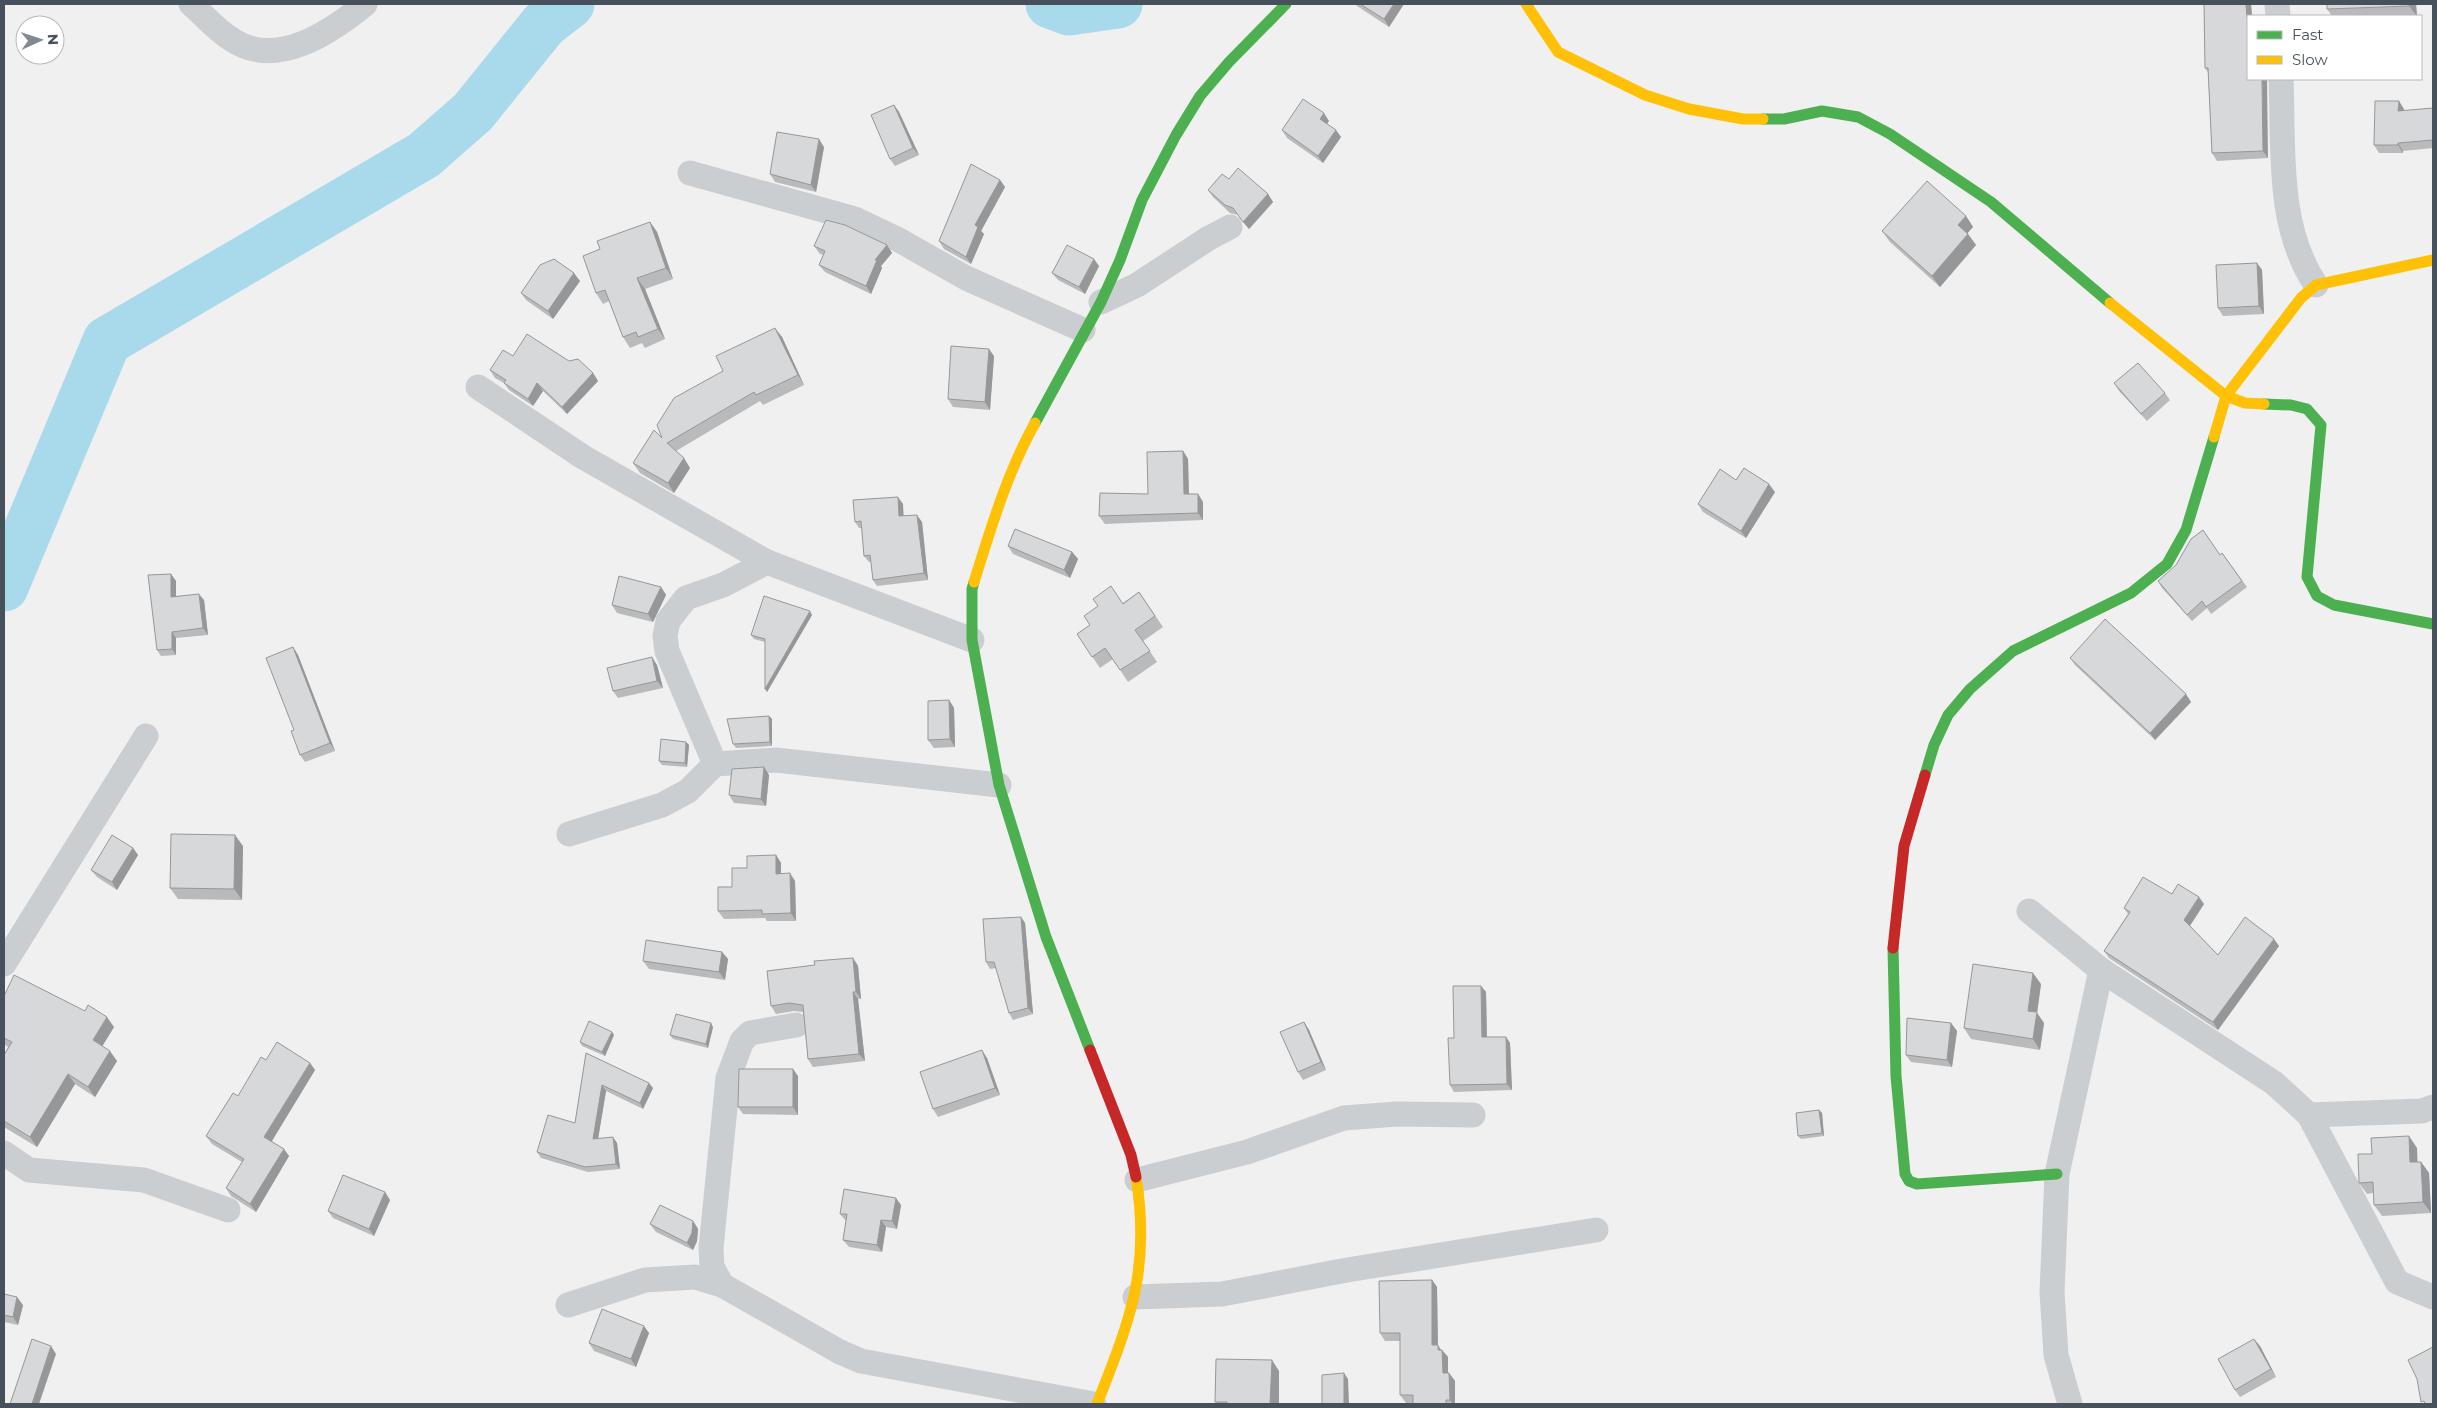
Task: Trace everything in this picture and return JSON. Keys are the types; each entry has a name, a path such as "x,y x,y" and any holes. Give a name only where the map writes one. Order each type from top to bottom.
{"street":[{"path":"190,4 232,40 258,50 284,50 310,42 343,22 365,4"},
{"path":"568,1305 645,1280 695,1277 722,1285 840,1352 861,1361 1096,1404 1135,1297 1142,1225 1137,1180 1131,1155 1046,937 999,785 972,640 972,589 994,518 1021,448 1083,330 1101,302 1120,260 1142,200 1200,96 1229,62 1286,4"},
{"path":"1526,4 1558,52 1645,95 1689,109 1743,119 1784,118 1822,111 1858,117 1890,134 1991,202 2078,277 2226,396 2244,403 2291,404 2307,409 2321,425 2307,577 2317,596 2334,605 2433,624"},
{"path":"2281,80 2287,214 2302,265 2316,285"},
{"path":"690,173 855,219 899,240 966,278 1083,330"},
{"path":"1101,302 1137,285 1209,238 1230,227"},
{"path":"2057,1174 1917,1184 1909,1181 1905,1174 1896,1076 1893,944 1904,846 1934,745 1948,716 1970,689 2013,651 2131,593 2167,564 2186,530 2226,396 2301,298 2316,285 2433,260"},
{"path":"478,388 584,457 767,562 972,640"},
{"path":"715,764 666,651 665,636 668,621 686,598 723,585 767,562"},
{"path":"4,964 146,736"},
{"path":"568,834 662,805 688,791 715,764 776,760 999,785"},
{"path":"2029,911 2101,970 2274,1083 2309,1115 2397,1282 2433,1297"},
{"path":"2070,1404 2056,1355 2053,1319 2052,1292 2057,1174 2101,970"},
{"path":"722,1285 712,1267 711,1248 728,1078 742,1041 750,1033 796,1025"},
{"path":"2309,1115 2422,1111 2433,1107"},
{"path":"1137,1180 1246,1152 1344,1118 1397,1114 1473,1115"},
{"path":"4,1154 29,1170 144,1180 228,1210"},
{"path":"1135,1297 1222,1294 1347,1270 1596,1230"}],"building":[{"path":"1360,4 1394,4 1384,19"},
{"path":"2204,4 2246,4 2247,80 2262,80 2263,151 2212,153 2208,68 2205,68"},
{"path":"2327,4 2409,4 2409,6 2327,9"},
{"path":"1303,99 1324,113 1320,119 1336,130 1318,156 1282,130"},
{"path":"2375,101 2399,101 2398,111 2433,108 2433,140 2398,143 2398,145 2374,145"},
{"path":"894,105 913,148 890,159 871,115"},
{"path":"777,132 819,139 811,185 770,174"},
{"path":"971,164 1000,180 975,225 978,227 966,257 939,241"},
{"path":"1238,168 1268,194 1243,222 1233,208 1225,205 1208,190 1222,174 1229,179"},
{"path":"1927,181 1966,216 1958,225 1968,234 1932,276 1882,231"},
{"path":"826,220 845,225 887,245 875,260 877,260 866,286 819,265 825,251 814,246"},
{"path":"650,222 666,268 637,278 658,329 638,337 636,332 623,337 605,290 596,293 583,256 600,249 597,241"},
{"path":"1067,245 1094,259 1079,287 1052,273"},
{"path":"554,259 574,273 548,311 521,293 540,265"},
{"path":"2257,263 2259,306 2218,308 2216,265"},
{"path":"775,328 798,375 756,395 754,392 667,443 684,458 668,483 633,463 654,430 662,438 657,425 674,398 723,371 716,356"},
{"path":"527,334 569,361 578,359 593,373 562,407 537,383 528,399 504,383 506,380 490,370 503,350 513,356"},
{"path":"951,346 989,349 985,402 948,399"},
{"path":"2138,363 2165,393 2141,414 2114,383"},
{"path":"1183,451 1184,494 1198,494 1198,513 1099,516 1100,493 1148,494 1147,452"},
{"path":"1744,468 1769,484 1741,531 1698,504 1720,469 1736,480"},
{"path":"898,497 899,516 917,515 924,573 873,580 870,555 864,556 861,521 855,522 853,500"},
{"path":"1015,529 1072,552 1064,570 1008,546"},
{"path":"2203,530 2220,555 2222,553 2242,581 2206,607 2202,601 2187,615 2158,581 2176,565 2191,539"},
{"path":"171,574 171,597 199,594 203,628 172,632 172,649 157,650 148,575"},
{"path":"619,576 661,587 648,614 612,605"},
{"path":"1111,586 1123,604 1139,592 1155,616 1135,630 1150,651 1120,670 1105,648 1092,657 1077,634 1090,625 1084,616 1098,606 1093,599"},
{"path":"764,596 810,611 765,689 765,639 751,635"},
{"path":"2105,619 2186,694 2150,733 2070,658"},
{"path":"293,647 330,743 300,755 291,731 294,730 266,658"},
{"path":"652,657 657,681 613,691 607,668"},
{"path":"949,700 950,739 928,740 928,701"},
{"path":"769,716 770,742 733,744 727,719"},
{"path":"661,739 686,742 685,763 659,761"},
{"path":"764,767 761,799 729,795 732,769"},
{"path":"171,834 235,835 234,889 170,888"},
{"path":"112,835 133,848 112,882 91,870"},
{"path":"776,855 776,874 790,873 791,913 762,914 762,910 718,911 718,887 732,887 732,868 747,868 747,856"},
{"path":"2143,877 2172,894 2178,884 2199,897 2184,920 2218,955 2245,917 2274,939 2213,1022 2104,951 2130,912 2124,908"},
{"path":"1021,917 1028,1008 1009,1013 994,962 986,962 983,919"},
{"path":"646,940 722,952 719,972 643,961"},
{"path":"853,958 856,992 853,992 859,1054 808,1059 803,1005 789,1003 771,1006 767,971 815,965 814,961"},
{"path":"1973,964 2033,973 2028,1011 2037,1012 2033,1039 1964,1028"},
{"path":"14,975 85,1011 88,1005 107,1017 93,1040 110,1051 88,1087 68,1074 30,1137 4,1121 4,1055 12,1042 4,1038 4,996"},
{"path":"1453,986 1481,986 1482,1037 1506,1037 1507,1084 1450,1085 1448,1038 1454,1038"},
{"path":"676,1014 711,1023 706,1044 670,1035"},
{"path":"1907,1018 1951,1023 1947,1060 1906,1055"},
{"path":"589,1021 612,1032 602,1052 580,1042"},
{"path":"1304,1022 1321,1062 1298,1072 1280,1032"},
{"path":"277,1042 310,1063 264,1137 284,1149 250,1204 226,1188 244,1159 206,1136 233,1093 238,1096 261,1057 266,1060"},
{"path":"982,1050 995,1088 933,1109 920,1072"},
{"path":"586,1053 649,1083 640,1103 602,1085 593,1139 613,1137 616,1164 585,1167 537,1152 548,1115 575,1123"},
{"path":"739,1069 793,1069 793,1107 738,1107"},
{"path":"1819,1110 1822,1133 1798,1136 1796,1113"},
{"path":"2409,1136 2410,1162 2421,1162 2423,1202 2374,1205 2373,1182 2359,1183 2358,1154 2372,1154 2371,1138"},
{"path":"343,1175 385,1192 369,1229 328,1211"},
{"path":"844,1189 896,1198 892,1221 881,1220 877,1245 843,1240 847,1214 840,1214"},
{"path":"660,1205 693,1221 692,1233 687,1243 650,1224"},
{"path":"1432,1280 1432,1345 1438,1345 1438,1350 1442,1350 1443,1373 1449,1373 1450,1400 1446,1400 1446,1404 1413,1404 1413,1395 1400,1395 1400,1333 1380,1333 1379,1281"},
{"path":"4,1294 17,1297 13,1317 4,1315"},
{"path":"602,1309 644,1326 631,1359 589,1343"},
{"path":"32,1339 51,1346 32,1404 10,1404"},
{"path":"2254,1339 2271,1369 2235,1390 2218,1359"},
{"path":"2433,1347 2433,1404 2425,1404 2424,1401 2421,1402 2417,1379 2408,1360"},
{"path":"1216,1359 1272,1360 1270,1404 1227,1404 1227,1402 1215,1402"},
{"path":"1344,1373 1344,1404 1322,1404 1322,1375"}],"waterway":[{"path":"4,587 107,341 424,155 473,112 544,24 570,4"},
{"path":"1050,4 1069,11 1118,4"}],"traffic: fast":[{"path":"1035,423 1101,302 1120,260 1142,200 1176,135 1200,96 1229,62 1286,4"},
{"path":"1763,119 1784,119 1822,111 1858,117 1890,134 1991,202 2110,303"},
{"path":"2264,404 2291,405 2307,409 2321,425 2307,577 2317,596 2334,605 2433,624"},
{"path":"1925,775 1934,745 1948,715 1970,689 2013,651 2131,593 2167,564 2186,530 2214,437"},
{"path":"974,582 972,589 972,640 999,785 1046,937 1090,1050"},
{"path":"1893,948 1896,1076 1905,1174 1909,1181 1917,1184 2057,1174"}],"traffic: slow":[{"path":"1526,4 1558,52 1645,95 1689,109 1743,119 1763,119"},
{"path":"2214,437 2226,396 2301,298 2316,285 2433,260"},
{"path":"2110,303 2226,396 2245,403 2264,404"},
{"path":"974,582 1008,481 1035,423"},
{"path":"1097,1404 1128,1320 1139,1267 1141,1239 1136,1177"}],"traffic: jam":[{"path":"1893,948 1904,846 1925,775"},
{"path":"1090,1050 1131,1155 1136,1177"}]}
